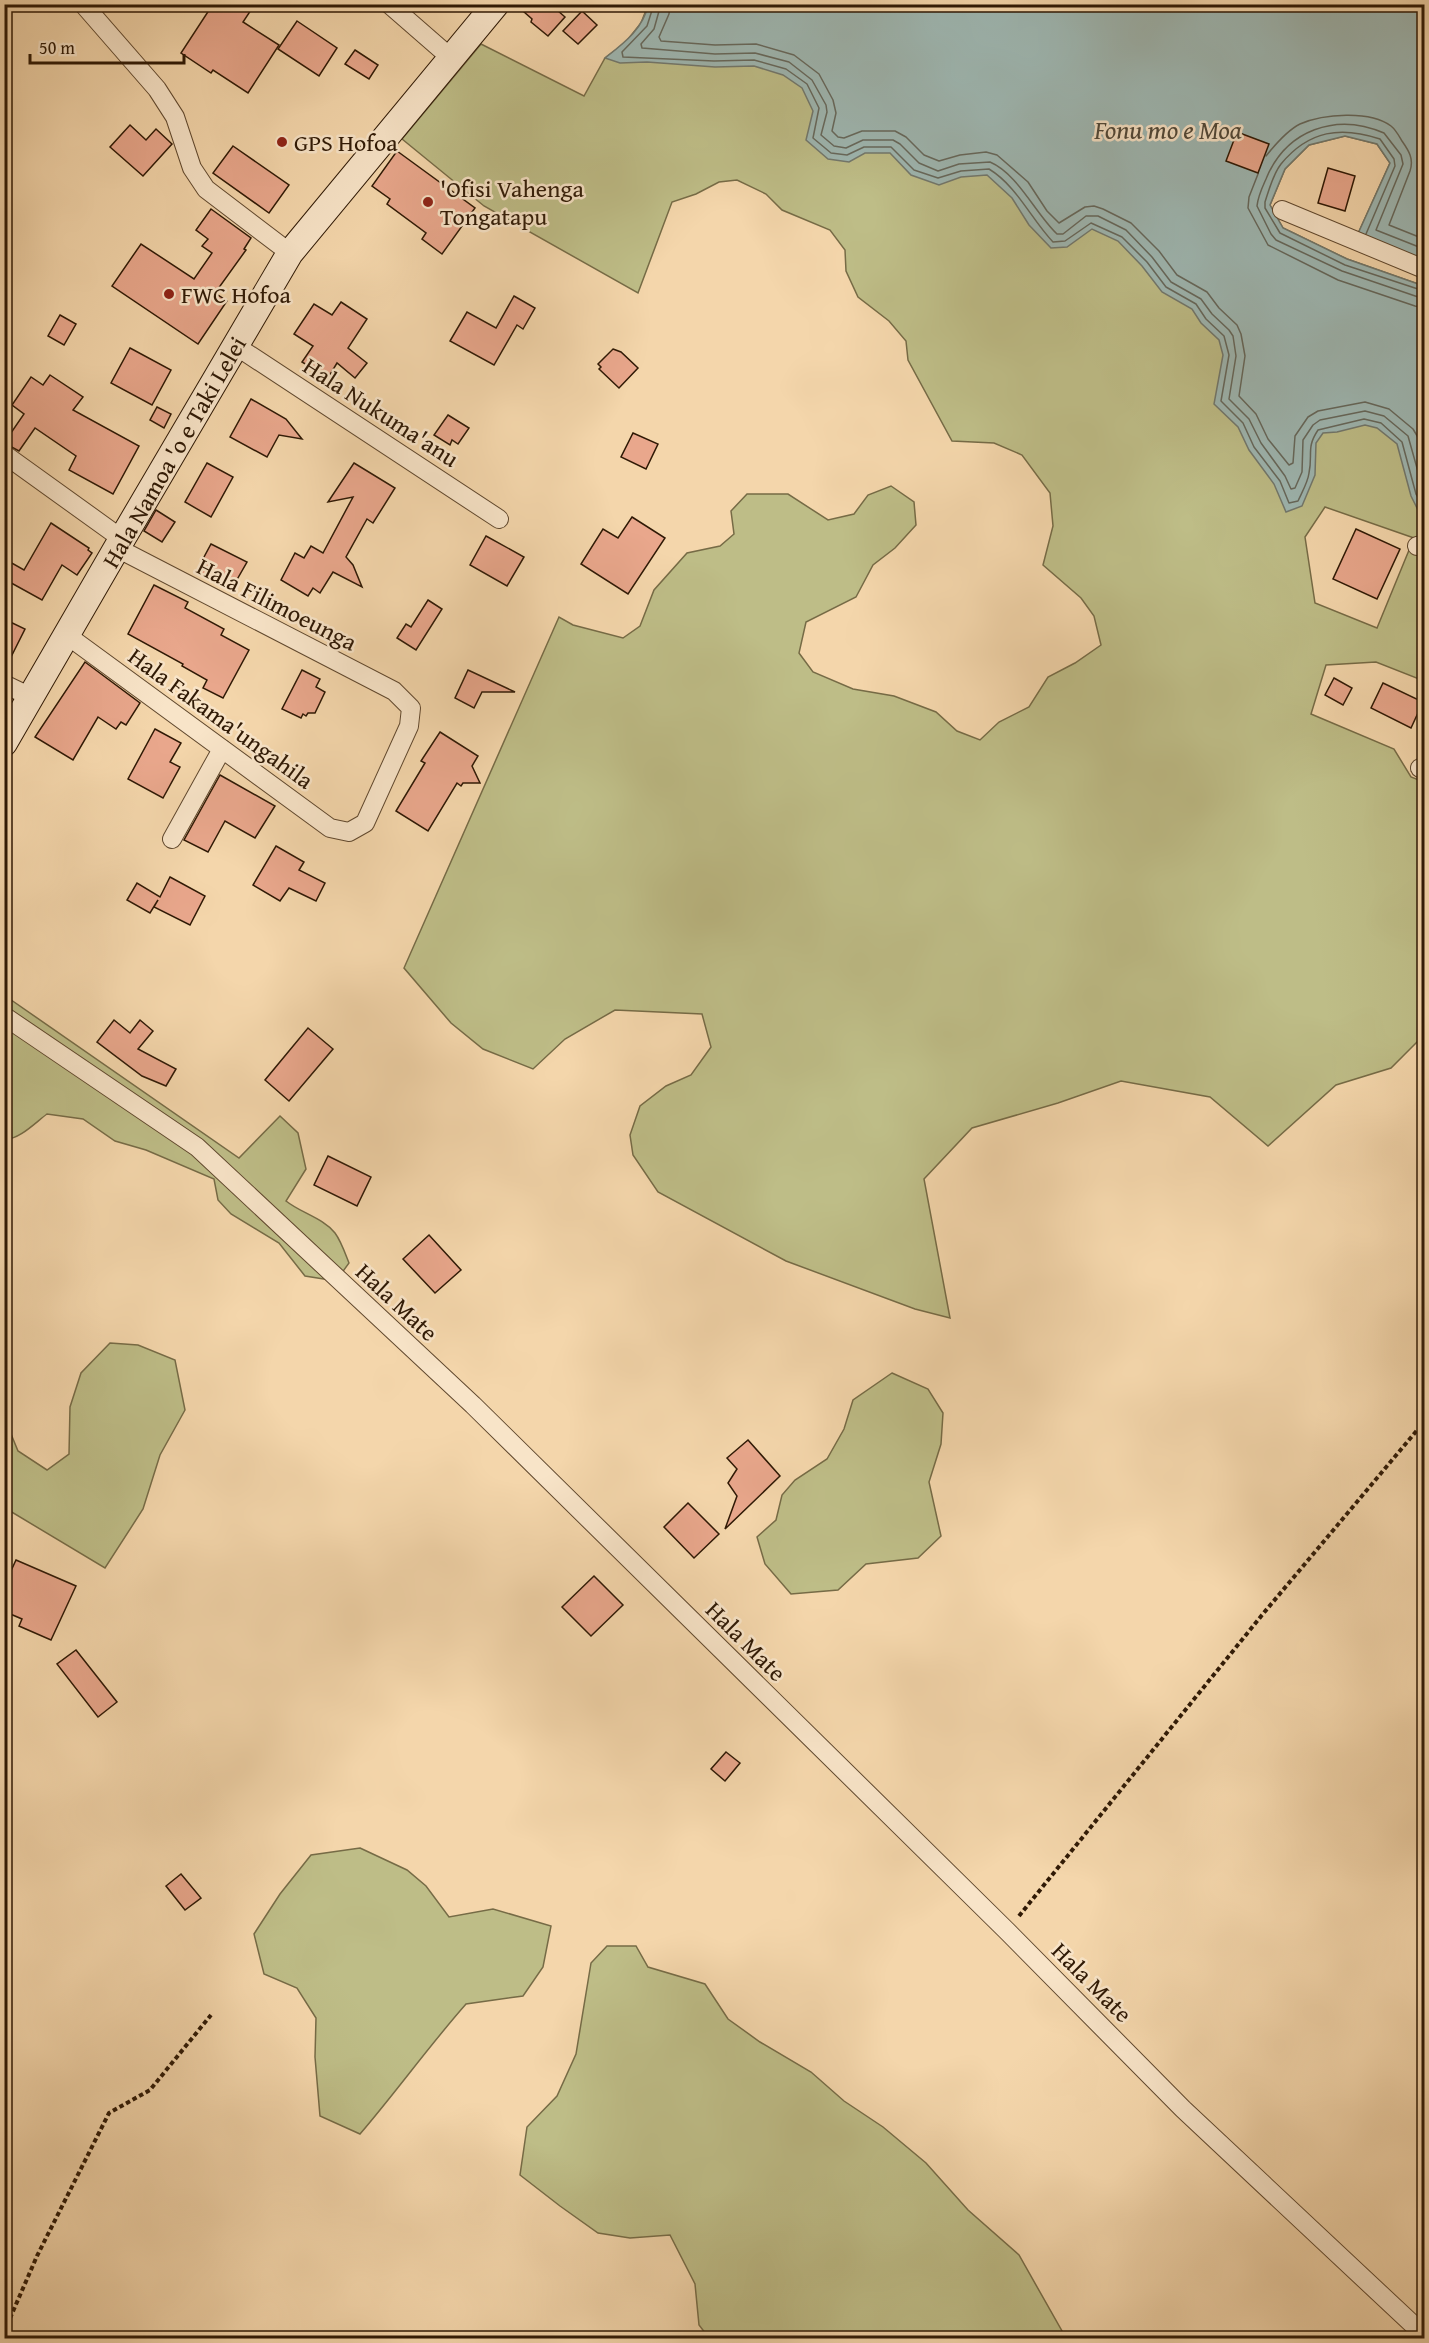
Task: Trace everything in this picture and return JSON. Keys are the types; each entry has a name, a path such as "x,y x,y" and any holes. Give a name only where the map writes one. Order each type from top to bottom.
{"street":[{"path":"83,4 157,89 175,117 192,168 206,189 290,253"},
{"path":"389,4 451,58"},
{"name":"Hala Namoa 'o e Taki Lelei","path":"4,743 290,253 496,4"},
{"path":"1282,210 1425,269"},
{"name":"Hala Nukuma'anu","path":"236,346 499,519"},
{"name":"Hala Filimoeunga","path":"4,454 119,543 394,691 411,708 409,726 365,823 349,832"},
{"name":"Hala Fakama'ungahila","path":"68,636 330,828 349,832"},
{"path":"4,684 31,697"},
{"path":"172,839 222,749"},
{"name":"Hala Mate","path":"4,1017 197,1147 481,1413 1007,1931 1183,2109 1425,2335"}],"path":[{"path":"1007,1931 1262,1615 1425,1422"},
{"path":"4,2332 37,2256 109,2113 150,2090 211,2015"}],"shaded area":[{"path":"1349,4 1407,142 1356,238 1390,163 1377,144 1345,136 1309,145 1285,169 1270,205 1283,228 1347,259 1424,286 1424,681 1376,662 1326,665 1311,714 1394,749 1411,777 1424,782 1424,1035 1391,1068 1336,1085 1268,1146 1210,1097 1121,1081 1058,1103 972,1128 924,1179 950,1318 915,1309 786,1261 658,1192 633,1155 630,1135 640,1106 666,1086 691,1075 711,1047 702,1014 615,1010 565,1039 533,1069 483,1049 451,1023 404,968 559,617 573,625 623,638 640,626 654,590 687,553 720,546 734,534 731,511 747,494 788,494 828,520 854,514 868,495 891,486 914,502 916,525 895,548 873,565 856,597 806,622 799,653 813,672 853,689 894,696 936,712 957,731 980,740 999,722 1029,707 1048,677 1075,663 1101,645 1094,616 1081,598 1043,565 1053,526 1050,493 1022,455 994,443 952,441 908,360 906,341 889,321 858,297 846,271 845,250 830,230 782,210 766,194 737,180 719,182 696,194 672,202 638,293 484,206 402,139 481,44 584,96 605,58 625,43 641,23 648,5","holes":["1325,507 1414,538 1377,628 1315,603 1305,537"]},
{"path":"4,995 239,1158 280,1116 298,1133 306,1169 286,1201 324,1223 337,1236 349,1263 336,1281 305,1276 279,1243 231,1214 218,1200 214,1179 146,1150 115,1141 83,1119 47,1114 22,1134 5,1139"},
{"path":"110,1343 138,1345 175,1360 185,1410 160,1455 143,1509 105,1568 5,1508 4,1417 18,1451 47,1470 69,1454 70,1407 81,1373"},
{"path":"892,1373 928,1389 943,1413 941,1444 929,1482 941,1536 918,1558 866,1564 838,1590 791,1594 765,1564 757,1537 776,1520 782,1495 795,1480 827,1459 844,1429 853,1400"},
{"path":"360,1848 407,1870 426,1886 449,1917 493,1909 551,1926 543,1967 523,1996 466,2004 360,2134 320,2116 315,2057 316,2018 297,1988 264,1974 254,1934 280,1894 311,1855"},
{"path":"607,1946 636,1946 648,1967 705,1984 728,2019 760,2042 811,2072 844,2101 883,2127 926,2163 968,2210 1019,2255 1066,2338 709,2338 699,2325 695,2284 670,2235 630,2238 598,2233 520,2175 527,2127 557,2096 576,2054 591,1963"}],"water":[{"name":"Fonu mo e Moa","path":"648,5 1424,5 1424,263 1356,238 1390,163 1377,144 1345,136 1309,145 1285,169 1270,205 1283,228 1347,259 1424,286 1424,514 1419,512 1411,496 1397,444 1377,428 1365,425 1323,433 1316,443 1315,475 1302,506 1286,512 1274,484 1249,450 1238,427 1214,404 1223,355 1219,340 1201,323 1192,309 1162,292 1142,266 1118,241 1092,229 1067,247 1051,248 1029,225 1012,198 987,175 961,177 939,185 911,175 890,153 865,153 849,162 828,159 806,140 813,111 802,88 783,75 754,66 715,67 647,62 620,63 605,58 626,41 637,28"}],"building":[{"path":"213,4 255,4 243,22 279,45 248,93 213,70 211,73 181,53"},
{"path":"515,4 550,4 565,17 548,36"},
{"path":"582,11 597,25 578,44 563,31"},
{"path":"297,21 337,48 319,76 278,49"},
{"path":"355,50 378,65 369,79 345,64"},
{"path":"130,125 146,140 156,129 172,144 143,176 110,147"},
{"path":"1237,132 1269,144 1258,173 1226,161"},
{"path":"233,146 289,185 269,213 213,173"},
{"name":"'Ofisi Vahenga Tongatapu","path":"397,151 475,208 442,254 422,239 426,233 387,204 390,199 372,186"},
{"path":"1328,168 1355,176 1345,211 1318,203"},
{"name":"FWC Hofoa","path":"211,209 251,238 244,249 246,250 215,293 227,301 198,344 112,286 141,244 194,279 212,253 202,246 208,239 196,230"},
{"path":"514,296 535,308 523,329 517,325 494,365 450,341 467,312 496,328"},
{"path":"341,302 367,319 348,348 367,363 355,378 337,363 328,378 302,362 313,346 294,334 314,304 332,315"},
{"path":"60,315 76,324 64,345 48,336"},
{"path":"130,348 171,370 152,405 111,383"},
{"path":"613,349 621,352 638,368 619,388 599,369 601,367 598,364"},
{"path":"50,375 83,397 73,410 139,446 113,494 69,470 76,456 35,428 19,451 4,443 24,414 12,405 31,377 43,385"},
{"path":"251,399 286,419 302,439 279,435 267,457 230,437"},
{"path":"157,407 171,414 164,428 150,420"},
{"path":"448,415 469,428 458,444 452,440 450,445 434,435"},
{"path":"633,433 658,444 646,469 621,457"},
{"path":"207,463 233,477 211,517 185,502"},
{"path":"354,463 395,488 373,523 367,519 346,557 353,565 362,587 333,572 320,593 313,588 308,596 281,580 295,553 304,558 311,546 323,553 353,497 328,502"},
{"path":"156,510 175,522 162,542 144,531"},
{"path":"632,517 665,538 628,594 581,564 603,529 618,538"},
{"path":"51,523 89,548 88,550 92,553 77,575 62,565 42,600 4,579 4,571 10,562 24,570"},
{"path":"1356,529 1400,549 1377,599 1333,579"},
{"path":"486,536 524,557 507,586 470,565"},
{"path":"211,544 247,562 235,583 220,574 215,582 196,572"},
{"path":"154,585 188,602 185,608 224,629 221,635 249,650 223,698 203,688 207,680 128,634"},
{"path":"428,600 442,609 416,650 397,638 406,624 411,627"},
{"path":"4,619 25,629 4,671"},
{"path":"85,662 140,703 126,725 121,722 116,729 98,717 73,760 35,737"},
{"path":"302,670 320,679 316,687 325,692 315,713 308,713 306,716 303,714 301,718 282,709"},
{"path":"468,670 515,692 482,692 474,708 455,698"},
{"path":"1334,678 1352,688 1343,705 1325,695"},
{"path":"1383,683 1423,702 1411,728 1371,708"},
{"path":"155,729 181,743 170,762 180,767 163,798 128,779"},
{"path":"440,732 478,756 472,766 480,783 463,783 461,786 457,783 428,831 396,811 425,763 421,761"},
{"path":"220,775 275,806 255,838 225,821 208,852 184,840"},
{"path":"276,846 304,862 299,870 325,883 316,901 289,888 280,901 253,885"},
{"path":"170,877 205,896 190,925 154,907 158,900 150,913 127,900 137,883 160,897"},
{"path":"114,1020 130,1033 140,1020 153,1031 138,1049 176,1069 166,1086 142,1076 97,1042"},
{"path":"308,1028 333,1049 289,1101 265,1080"},
{"path":"328,1156 371,1177 357,1206 314,1185"},
{"path":"429,1235 461,1270 435,1293 403,1259"},
{"path":"748,1440 780,1476 725,1529 737,1496 728,1483 737,1469 727,1458"},
{"path":"688,1503 719,1534 694,1558 664,1527"},
{"path":"16,1560 76,1586 51,1640 19,1626 22,1619 8,1613 11,1605 4,1602 4,1586"},
{"path":"594,1576 623,1605 591,1636 562,1607"},
{"path":"76,1650 117,1702 98,1717 57,1664"},
{"path":"726,1752 740,1763 725,1781 711,1769"},
{"path":"181,1874 201,1898 185,1910 166,1886"}],"place":[{"name":"GPS Hofoa","path":"282,142"},
{"name":"'Ofisi Vahenga Tongatapu","path":"428,202"},
{"name":"FWC Hofoa","path":"169,294"}]}
